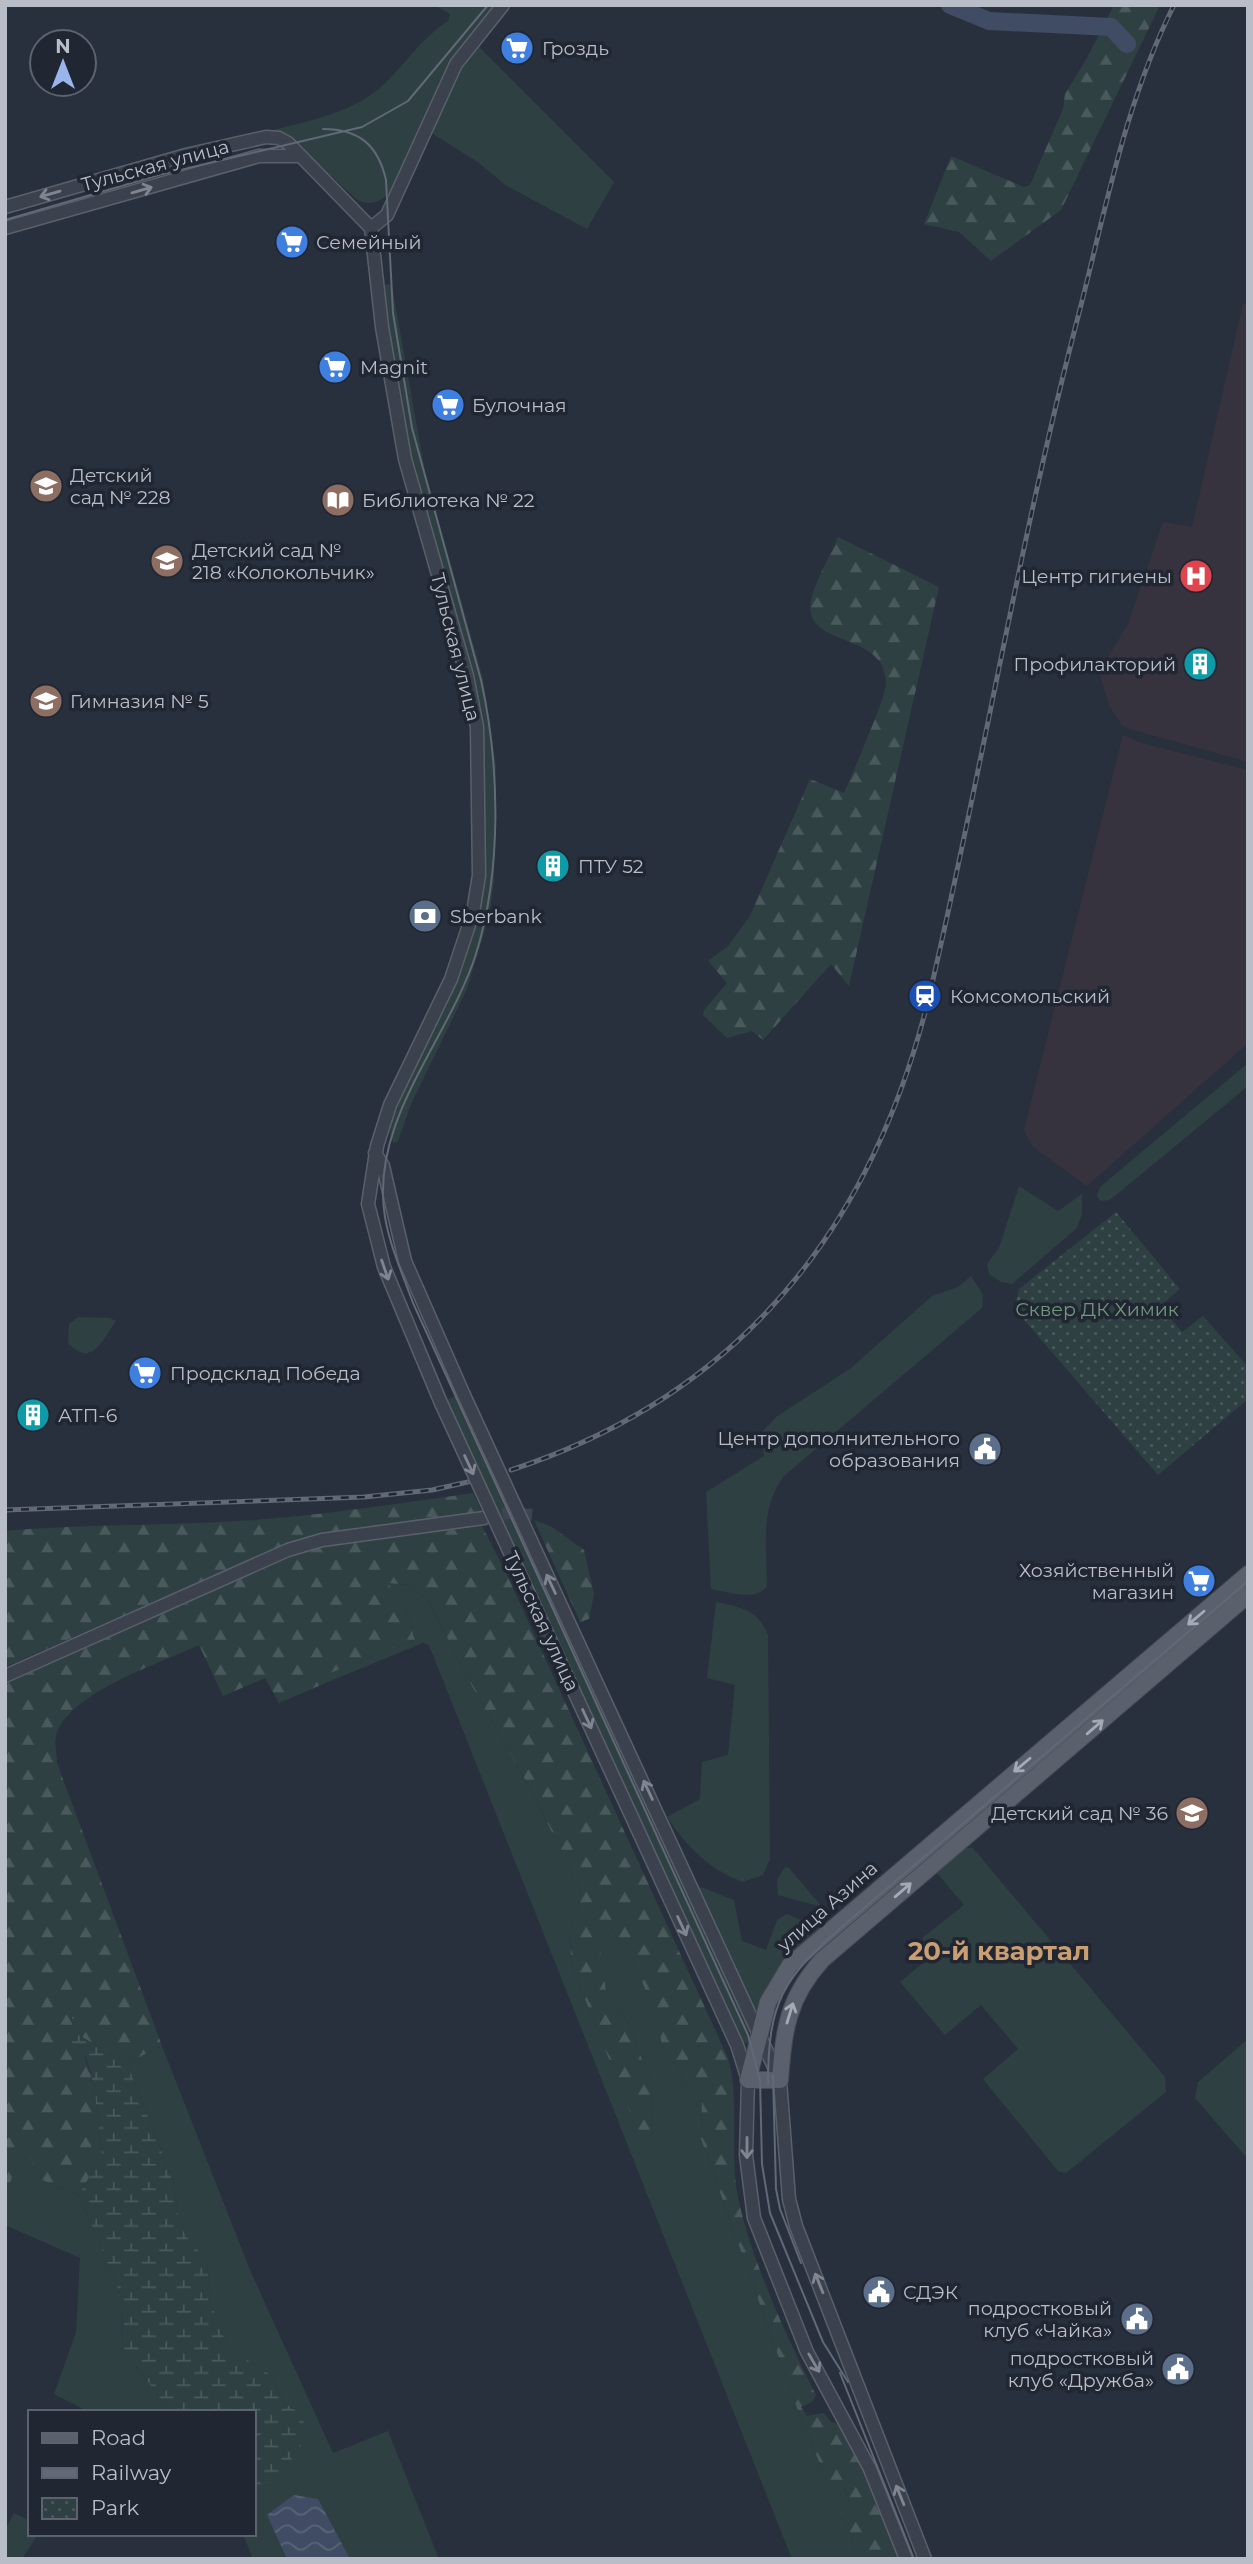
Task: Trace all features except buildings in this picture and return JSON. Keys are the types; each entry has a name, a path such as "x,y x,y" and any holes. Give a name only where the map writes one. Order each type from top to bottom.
{"main road":[{"name":"улица Азина","path":"748,2080 768,2003 778,1982 810,1945 1248,1574"},
{"name":"улица Азина","path":"780,2080 789,2014 796,1994 822,1960 1248,1595"},
{"path":"748,2080 780,2080"}],"street":[{"path":"371,228 387,215 456,64 503,5"},
{"name":"Тульская улица","path":"5,207 186,155 266,137 282,139 371,228 382,327 405,459 475,711 480,818 479,875 464,949 390,1105 375,1153 368,1204 374,1234 396,1298 441,1403 737,2045 748,2080"},
{"name":"Тульская улица","path":"5,228 259,156 299,156"},
{"name":"Тульская улица","path":"375,1153 383,1166 405,1261 463,1393 677,1851 780,2080"},
{"path":"5,1676 288,1550 322,1540 485,1518"},
{"name":"улица Азина","path":"748,2080 746,2155 754,2218 807,2352 870,2469 906,2559"},
{"name":"улица Азина","path":"780,2080 789,2199 925,2559"},
{"path":"837,2405 861,2395"}],"shaded area":[{"name":"Центр гигиены","path":"1243,304 1248,304 1248,762 1123,727 1109,705 1099,672 1128,624 1163,522 1192,527"},
{"path":"1123,735 1141,743 1248,770 1248,1043 1087,1186 1032,1146 1024,1130"}],"green space":[{"path":"434,5 496,5 451,63 391,191 383,198 371,203 356,199 295,143 265,132 326,116 370,96 430,35 448,21 450,14"},
{"path":"1114,5 1160,5 1061,210 991,261 959,232 924,224 951,156 1024,187 1030,185 1063,109 1065,94"},
{"path":"477,45 614,182 587,229 505,185 479,163 433,134 432,127 461,65"},
{"path":"385,285 392,286 425,472 483,679 496,766 494,882 489,917 467,989 411,1104 398,1141 394,1143 390,1136 393,1107 468,950 484,876 485,818 482,725 415,474 391,353 383,291"},
{"path":"838,537 939,587 849,986 831,964 763,1040 752,1031 727,1038 703,1015 704,1010 727,983 708,961 728,946 750,916 810,779 844,793 885,691 882,666 873,655 819,627 812,616 813,593"},
{"path":"1248,1063 1248,1086 1110,1200 1100,1201 1097,1196 1100,1187"},
{"path":"1019,1186 1058,1211 1082,1194 1082,1214 1077,1228 1012,1284 1001,1282 989,1274 987,1264 999,1248"},
{"name":"Сквер ДК Химик","path":"1116,1212 1180,1289 1160,1306 1182,1332 1203,1316 1248,1367 1248,1399 1158,1475 1019,1314 1016,1302 1019,1289"},
{"path":"971,1276 983,1295 982,1308 784,1476 776,1489 768,1515 767,1586 756,1594 749,1595 711,1589 706,1492 764,1456 762,1432 776,1417 851,1368 932,1296 958,1287"},
{"path":"78,1317 110,1318 116,1321 96,1349 84,1353 68,1343 69,1324"},
{"path":"458,1395 748,2028 751,2040 749,2043 745,2043 738,2034 446,1400"},
{"path":"473,1493 482,1512 362,1527 288,1543 5,1667 5,1531 269,1519"},
{"path":"534,1520 552,1527 584,1550 594,1594 589,1619 580,1622"},
{"path":"482,1526 728,2058 734,2104 736,2186 741,2210 768,2292 816,2395 812,2402 801,2407 807,2416 824,2413 831,2422 842,2425 865,2472 899,2559 860,2559 836,2500 847,2495 840,2480 828,2484 795,2403 701,2139 702,2092 685,2085 678,2065 663,2056 657,2022 644,1985 626,1950 606,1921 598,1937 606,1991 627,2020 651,2083 652,2131 660,2160 650,2162 571,1964 570,1928 581,1893 536,1799 473,1688 428,1600 407,1585 388,1583 405,1610 415,1640 325,1675 328,1682 279,1703 265,1678 223,1696 199,1645 117,1681 78,1706 64,1720 55,1739 57,1763 162,2046 127,2063 80,2036 72,2016 94,2086 102,2155 79,2195 42,2180 25,2148 5,2194 5,1684 291,1557 323,1547"},
{"path":"387,1583 407,1585 428,1600 473,1688 536,1799 581,1893 570,1928 571,1964 650,2161 659,2160 652,2131 651,2083 627,2020 606,1991 597,1937 606,1921 626,1950 644,1985 662,2039 664,2056 678,2065 685,2085 702,2092 701,2139 795,2403 828,2484 840,2479 847,2496 836,2500 860,2559 792,2559 429,1645 423,1643 328,1682 324,1675 415,1640 405,1610"},
{"path":"716,1602 748,1611 759,1620 768,1635 770,1859 763,1875 743,1882 720,1871 700,1856 667,1817 700,1799 702,1762 728,1755 735,1685 707,1678"},
{"path":"964,1848 973,1848 1165,2077 1166,2092 1066,2173 1058,2171 983,2079 1018,2049 981,2005 945,2035 900,1982 934,1954 922,1938 964,1905 936,1872"},
{"path":"785,1867 789,1868 822,1907 778,1895 777,1880"},
{"path":"701,1887 734,1900 742,1941 766,1950 777,1920 787,1914 820,1928 785,1962 757,2018 699,1891"},
{"path":"72,2013 80,2036 127,2063 173,2181 178,2215 185,2235 207,2262 210,2301 228,2348 271,2375 283,2402 295,2410 309,2429 298,2451 270,2485 256,2488 256,2410 169,2410 123,2348 122,2298 79,2195 102,2155 94,2086 86,2057 72,2047"},
{"path":"1248,2039 1248,2159 1195,2098 1198,2082"},
{"path":"162,2046 250,2270 333,2453 388,2431 439,2559 253,2559 244,2536 256,2536 256,2488 270,2485 295,2410 283,2402 271,2375 228,2348 210,2301 207,2262 185,2236 178,2215 173,2181 127,2063"},
{"path":"25,2147 42,2180 79,2195 122,2298 123,2348 169,2410 85,2410 54,2394 76,2332 80,2258 5,2225 5,2194"},
{"path":"14,2513 28,2520 28,2536 37,2536 22,2559 5,2559 5,2531"}],"water":[{"path":"294,2495 318,2499 350,2559 287,2559 267,2515"}],"waterway":[{"path":"950,5 989,21 1111,27 1127,44"}],"tunnel":[{"path":"485,1517 507,1513 532,1515"}],"tram line":[{"path":"5,220 159,175 362,127 408,101 488,5"},
{"path":"323,129 347,132 365,141 378,157 386,180 393,313 412,428 481,680 495,782 494,853 484,922 476,954 463,986 399,1115 383,1182 387,1228 413,1303 748,2035 760,2080 762,2164 770,2213 823,2342 848,2382"},
{"path":"768,2085 771,2033 776,2012 783,1994 806,1961 844,1925 1248,1581"},
{"path":"773,2075 776,2189 780,2209 801,2263"},
{"path":"840,2373 914,2559"}],"railway":[{"path":"511,1470 593,1438 665,1397 729,1348 785,1292 832,1228 872,1158 904,1081 929,997 1038,483 1118,156 1142,80 1174,5"},
{"path":"5,1510 364,1497 432,1490 468,1482"}],"place":[{"name":"Гроздь","path":"517,48"},
{"name":"Семейный","path":"292,242"},
{"name":"Magnit","path":"335,367"},
{"name":"Булочная","path":"448,405"},
{"name":"Детский сад № 228","path":"46,486"},
{"name":"Библиотека № 22","path":"338,500"},
{"name":"Детский сад № 218 «Колокольчик»","path":"167,561"},
{"name":"Центр гигиены","path":"1196,576"},
{"name":"Профилакторий","path":"1200,664"},
{"name":"Гимназия № 5","path":"46,701"},
{"name":"ПТУ 52","path":"553,866"},
{"name":"Sberbank","path":"425,916"},
{"name":"Комсомольский","path":"925,996"},
{"name":"Продсклад Победа","path":"145,1373"},
{"name":"АТП-6","path":"33,1415"},
{"name":"Центр дополнительного образования","path":"985,1449"},
{"name":"Хозяйственный магазин","path":"1199,1581"},
{"name":"Детский сад № 36","path":"1192,1813"},
{"name":"СДЭК","path":"879,2292"},
{"name":"подростковый клуб «Чайка»","path":"1137,2319"},
{"name":"подростковый клуб «Дружба»","path":"1178,2369"}],"district":[{"name":"20-й квартал","path":"999,1951"}]}
